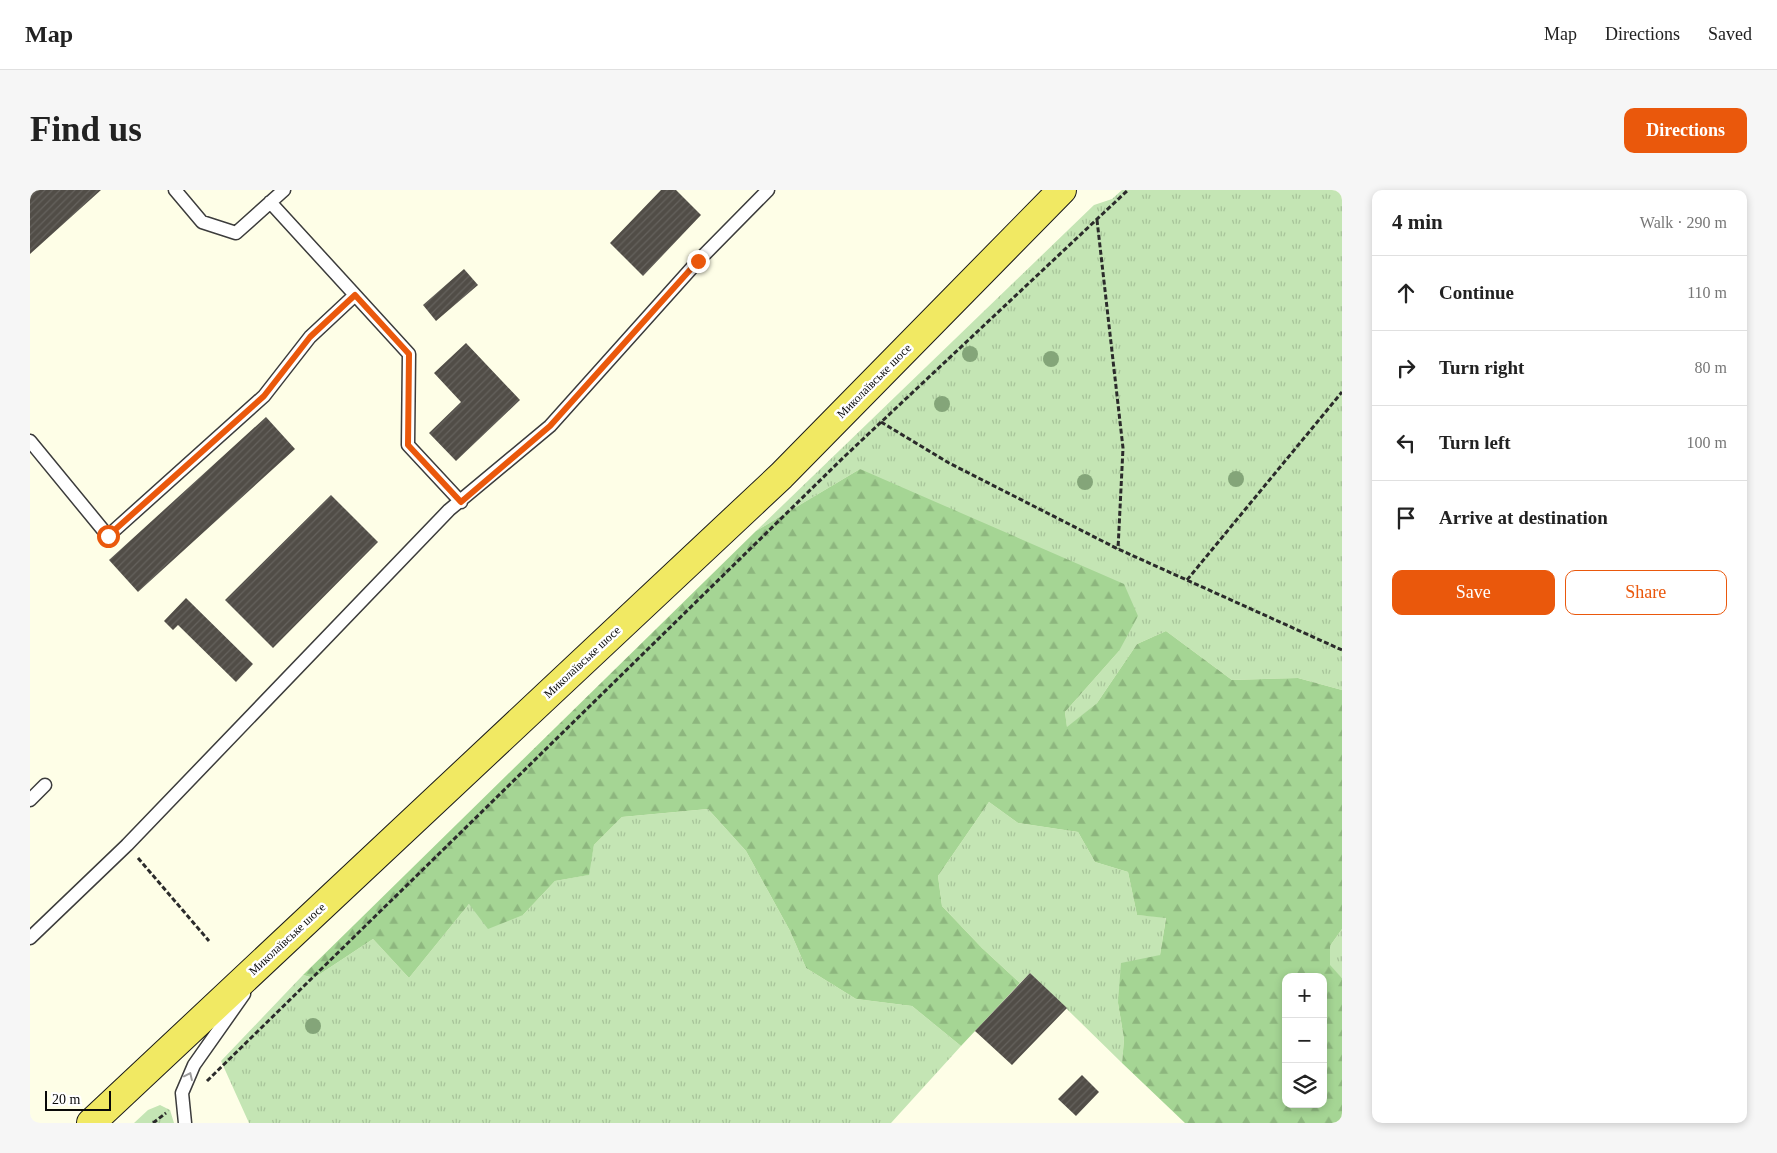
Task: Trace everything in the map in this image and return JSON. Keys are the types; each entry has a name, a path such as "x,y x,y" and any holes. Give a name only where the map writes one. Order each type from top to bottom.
{"main road":[{"name":"Миколаївське шосе","path":"91,1123 781,476 1062,190"}],"lane":[{"path":"175,190 202,222 236,233 284,190"},
{"path":"30,938 127,845 448,510 461,502 550,426 692,268 768,190"},
{"path":"270,202 409,354 408,445 461,502"},
{"path":"30,442 108,536 264,396 310,337 355,295"},
{"path":"30,800 45,785"},
{"path":"186,1123 182,1093 194,1065 273,953"}],"path":[{"path":"205,1083 881,422 1128,190"},
{"path":"1097,219 1123,448 1118,549"},
{"path":"1187,580 1342,392"},
{"path":"881,422 950,463 1118,549 1342,650"},
{"path":"127,845 209,941"}],"green space":[{"path":"1122,190 1342,190 1342,690 1298,678 1232,680 1166,631 1137,644 1097,703 1067,728 1065,712 1119,651 860,469 756,531 1094,205 1112,199"},
{"path":"860,469 1124,584 1138,616 1119,651 1065,712 1067,727 1097,703 1137,644 1166,631 1232,680 1298,678 1342,690 1342,929 1330,946 1330,965 1342,978 1342,1123 1185,1123 1122,1063 1124,1039 1118,1003 1121,963 1160,955 1166,918 1137,915 1128,872 1095,862 1078,832 1018,823 989,802 938,876 942,906 982,948 1020,983 961,1046 912,1006 856,999 806,968 790,931 746,851 708,809 622,817 594,845 589,875 555,881 523,915 488,929 469,904 409,978 373,939 314,978 303,975 756,531"},
{"path":"989,802 1018,823 1078,832 1095,862 1128,872 1137,915 1166,917 1160,955 1118,1003 1124,1039 1122,1063 1030,973 1020,983 982,948 942,906 938,876"},
{"path":"708,809 746,851 790,931 806,968 856,999 912,1006 961,1046 891,1123 249,1123 221,1061 303,975 314,978 373,939 409,978 469,904 523,915 555,881 588,875 594,845 622,817"},
{"path":"1342,929 1342,978 1330,966 1330,946"},
{"path":"160,1105 170,1110 174,1123 134,1123 148,1110"}],"building":[{"path":"30,190 101,190 30,254"},
{"path":"661,190 676,190 701,215 643,276 610,243"},
{"path":"464,269 478,285 436,321 423,305"},
{"path":"466,343 520,400 456,461 429,433 461,402 434,373"},
{"path":"266,417 295,449 138,592 109,560"},
{"path":"331,495 378,542 273,648 225,600"},
{"path":"186,598 253,664 236,682 178,625 173,630 164,621"},
{"path":"1030,973 1067,1008 1012,1065 975,1031"},
{"path":"1082,1075 1099,1092 1076,1116 1058,1099"}],"route":[{"path":"108,536 264,396 310,337 355,295 409,354 408,445 461,502 550,426 698,261"}]}
